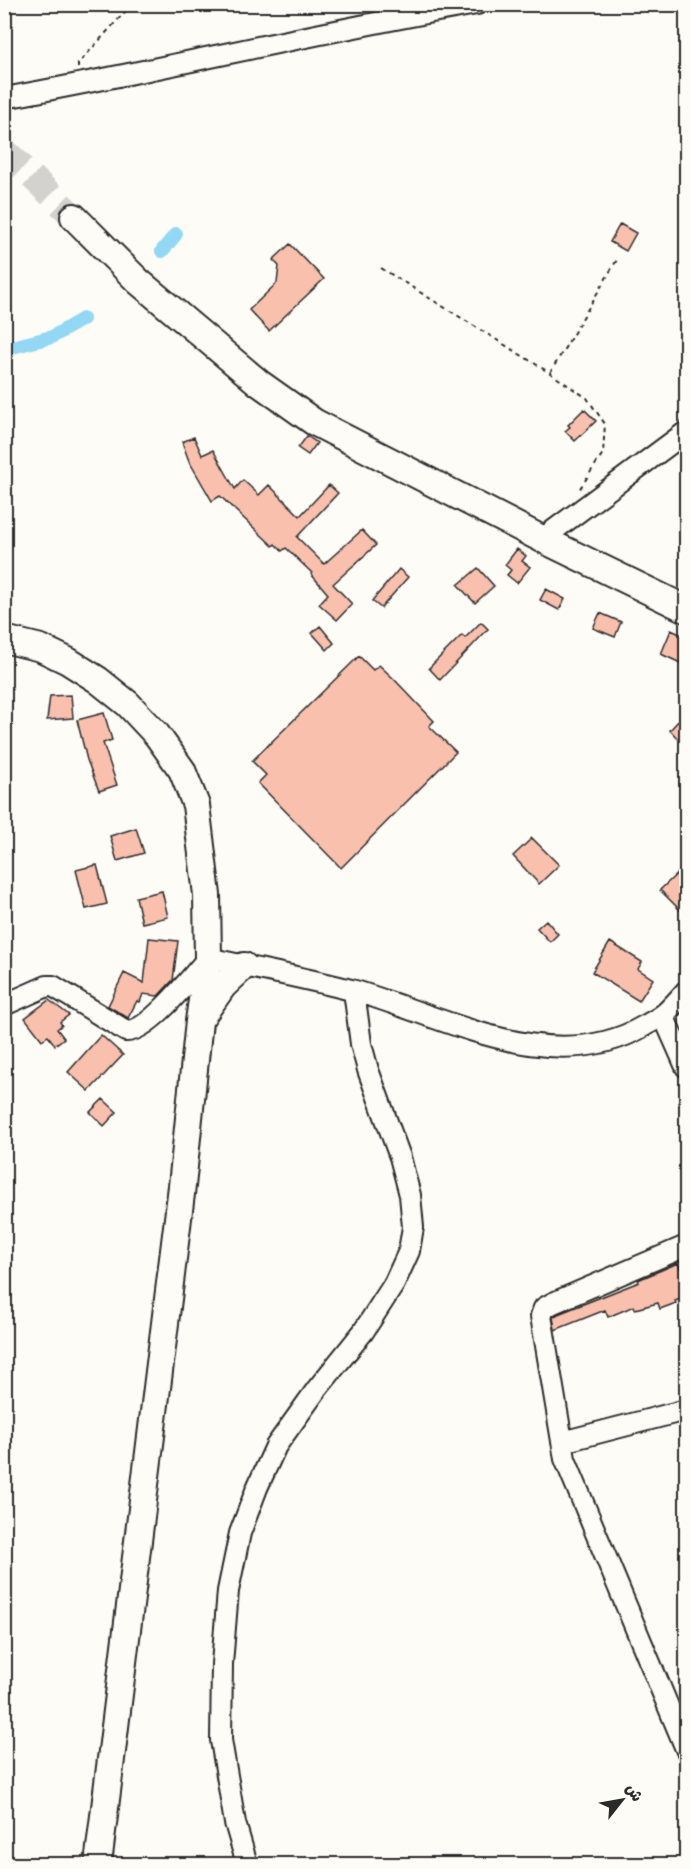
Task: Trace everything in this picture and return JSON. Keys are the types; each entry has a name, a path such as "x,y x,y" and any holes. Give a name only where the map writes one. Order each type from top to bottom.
{"main road":[{"path":"74,217 138,281 259,383 314,422 542,539 687,609"},
{"path":"4,639 41,648 68,661 98,680 128,704 157,735 182,770 196,805 207,895 208,958 98,1864"},
{"path":"199,1022 223,986 244,966"}],"street":[{"path":"4,98 387,20 477,4"},
{"path":"542,539 687,432"},
{"path":"4,1005 47,986 53,986 126,1031 133,1032 142,1028 171,1000 208,958 354,991 502,1039 537,1046 566,1048 596,1045 627,1036 663,1015 687,991"},
{"path":"247,1864 235,1823 221,1740 228,1591 240,1533 276,1446 317,1389 363,1332 394,1284 409,1251 413,1227 410,1195 400,1157 368,1070 354,991"},
{"path":"663,1015 687,1067"},
{"path":"687,1246 544,1308 541,1316 565,1459 687,1749"},
{"path":"562,1442 687,1410"}],"path":[{"path":"76,85 78,64 132,4"},
{"path":"550,373 618,258"},
{"path":"381,268 587,398 605,424 603,453 577,494"}],"building":[{"path":"620,224 636,233 626,251 610,242"},
{"path":"290,244 324,279 269,331 249,310 277,283 279,266 273,260"},
{"path":"584,409 596,421 575,441 565,431"},
{"path":"307,436 317,443 308,455 298,448"},
{"path":"194,437 202,455 213,450 235,489 243,480 259,495 269,485 300,516 329,485 338,493 297,537 324,564 362,530 376,545 333,584 352,604 337,620 319,604 328,594 312,573 286,548 282,551 275,544 273,546 220,496 212,501 189,461 182,442"},
{"path":"517,549 526,556 522,561 530,567 517,583 507,575 511,570 505,565"},
{"path":"478,568 494,586 475,603 458,585"},
{"path":"399,569 408,577 381,608 372,601"},
{"path":"546,589 565,599 559,610 540,600"},
{"path":"600,613 621,622 615,637 593,628"},
{"path":"481,622 488,629 440,680 429,668 462,635 465,638"},
{"path":"320,626 334,643 327,650 312,633"},
{"path":"671,630 687,637 687,666 661,654"},
{"path":"359,656 373,670 379,665 393,678 434,721 429,726 456,752 341,868 258,783 266,775 252,761"},
{"path":"71,695 73,718 47,720 50,696"},
{"path":"104,713 112,740 103,743 117,785 99,791 87,760 77,720"},
{"path":"679,720 687,727 687,730 678,739 670,730"},
{"path":"136,828 144,853 117,861 110,836"},
{"path":"532,838 559,865 539,884 513,856"},
{"path":"687,864 687,917 660,890"},
{"path":"97,865 107,904 86,909 76,870"},
{"path":"162,891 168,917 142,923 136,897"},
{"path":"546,920 558,934 550,942 537,928"},
{"path":"149,938 178,941 173,980 158,996 143,994 128,1018 108,1006 124,973 144,983"},
{"path":"610,942 642,962 638,969 653,979 639,1001 592,972"},
{"path":"49,1000 69,1015 60,1022 62,1025 57,1029 64,1038 55,1045 48,1036 42,1040 25,1018"},
{"path":"101,1035 123,1055 89,1091 68,1072"},
{"path":"103,1099 117,1112 104,1126 90,1112"},
{"path":"678,1263 680,1268 687,1265 687,1297 675,1301 676,1303 660,1309 658,1303 635,1309 634,1306 608,1317 605,1310 555,1330 553,1317 558,1314 639,1282 638,1280"}],"waterway":[{"path":"390,10 395,4"},
{"path":"162,251 176,234"},
{"path":"4,349 52,337 83,319"}],"tunnel":[{"path":"4,150 74,217"}]}
